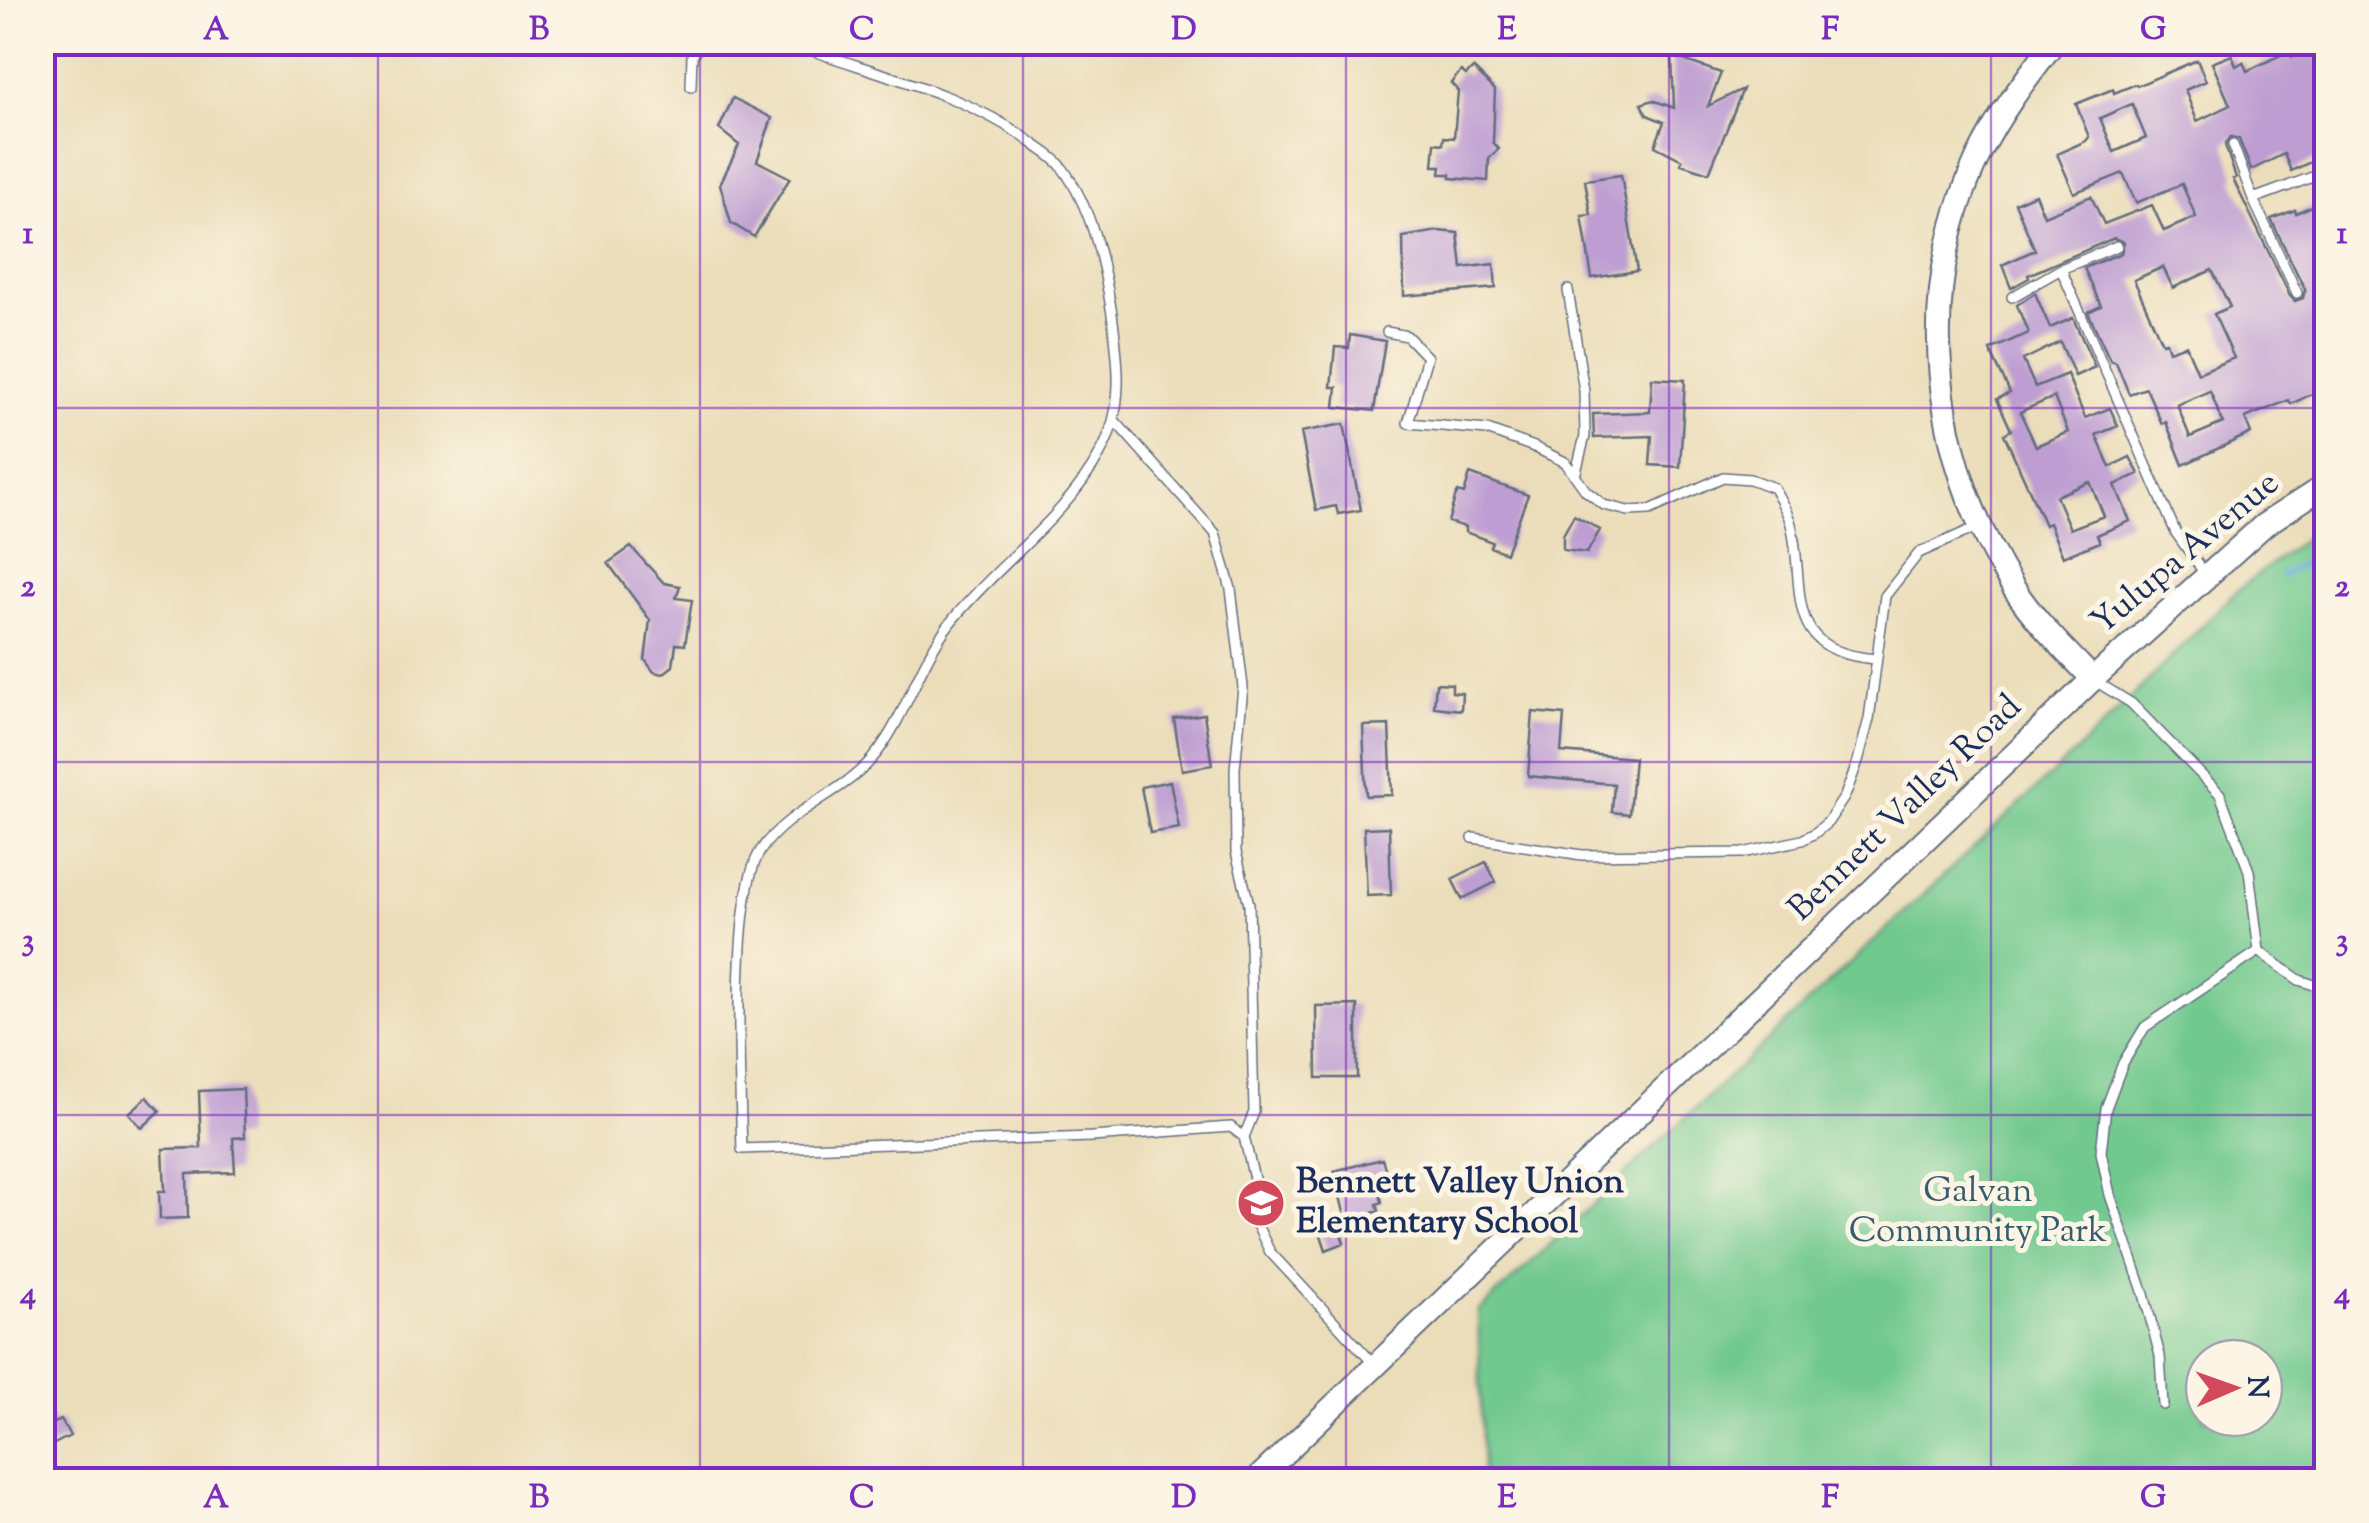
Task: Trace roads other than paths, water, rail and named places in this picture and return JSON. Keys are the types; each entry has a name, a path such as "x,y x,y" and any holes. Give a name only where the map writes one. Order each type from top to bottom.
{"street":[{"path":"2054,42 1978,156 1946,249 1937,328 1942,408 1980,526 2014,589 2092,679"},
{"name":"Yulupa Avenue","path":"2092,679 2264,525 2326,485"},
{"name":"Bennett Valley Road","path":"1256,1480 2092,679"}],"lane":[{"path":"690,87 692,54 704,42"},
{"path":"788,42 962,102 1017,132 1058,162 1082,200 1108,287 1120,369 1116,421 1099,456 1057,510 950,622 876,755 847,782 783,825 760,851 747,880 743,934 742,1149 1092,1137 1231,1127 1244,1137"},
{"path":"2233,145 2298,293"},
{"path":"2254,199 2326,172"},
{"path":"2012,297 2061,269 2117,246"},
{"path":"2061,269 2176,534 2207,576"},
{"path":"1568,290 1584,392 1585,436 1575,476"},
{"path":"1387,332 1407,336 1427,357 1408,423 1487,430 1566,462 1586,491 1604,505 1628,511 1650,510 1723,476 1750,479 1774,488 1791,523 1797,593 1805,623 1826,645 1855,657 1876,659"},
{"path":"1116,421 1215,534 1231,589 1243,687 1235,769 1236,852 1249,904 1254,1112 1244,1137 1256,1187 1255,1222 1270,1252 1374,1364"},
{"path":"1473,838 1582,854 1743,853 1802,840 1828,822 1845,796 1869,718 1885,596 1918,552 1980,526"},
{"path":"2092,679 2131,702 2220,794 2249,871 2259,951 2299,980 2326,989"},
{"path":"2162,1405 2160,1356 2144,1294 2110,1196 2101,1152 2106,1108 2122,1062 2145,1027 2259,951"}],"waterway":[{"path":"2282,576 2326,549"}],"place":[{"name":"Bennett Valley Union Elementary School","path":"1261,1203"}],"park label":[{"name":"Galvan Community Park","path":"1978,1212"}]}
